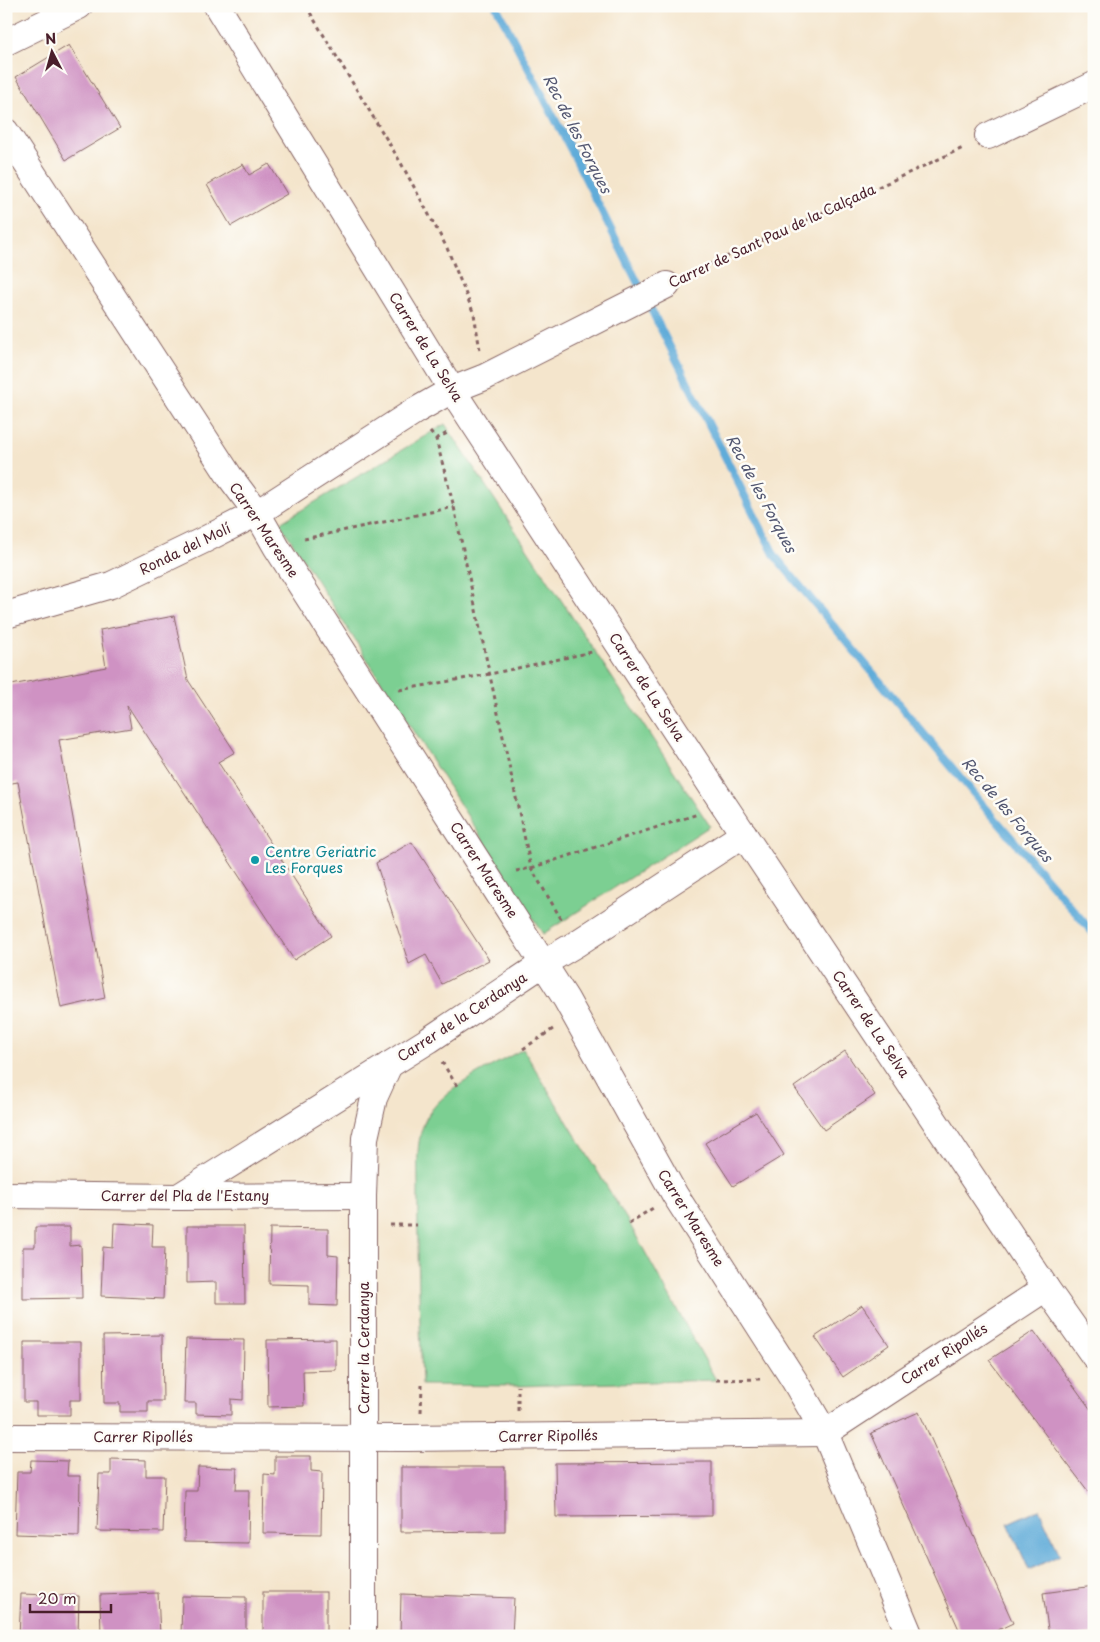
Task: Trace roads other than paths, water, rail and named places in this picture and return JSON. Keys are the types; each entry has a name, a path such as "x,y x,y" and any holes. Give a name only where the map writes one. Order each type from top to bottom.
{"street":[{"path":"6,42 79,6"},
{"name":"Carrer de La Selva","path":"217,6 452,390 722,802 1046,1288 1094,1356"},
{"path":"988,136 1094,85"},
{"name":"Carrer Maresme","path":"6,132 230,478 257,513 277,548 566,998 675,1195 794,1380 825,1433 910,1636"},
{"name":"Carrer de Sant Pau de la Calçada","path":"452,390 485,377 667,285"},
{"name":"Ronda del Molí","path":"6,615 111,585 257,513 415,411 452,390"},
{"name":"Carrer de la Cerdanya","path":"178,1197 429,1040 544,963 744,834"},
{"name":"Carrer la Cerdanya","path":"363,1636 363,1196 365,1138 374,1098 389,1065"},
{"name":"Carrer del Pla de l'Estany","path":"6,1195 178,1197 363,1196"},
{"name":"Carrer Ripollés","path":"6,1437 364,1438 825,1433 1046,1288"}],"water":[{"path":"1039,1509 1060,1555 1029,1570 1008,1523"}],"waterway":[{"name":"Rec de les Forques","path":"496,6 571,150 775,556 1094,934"}],"place":[{"name":"Centre Geriatric Les Forques","path":"255,860"}]}
